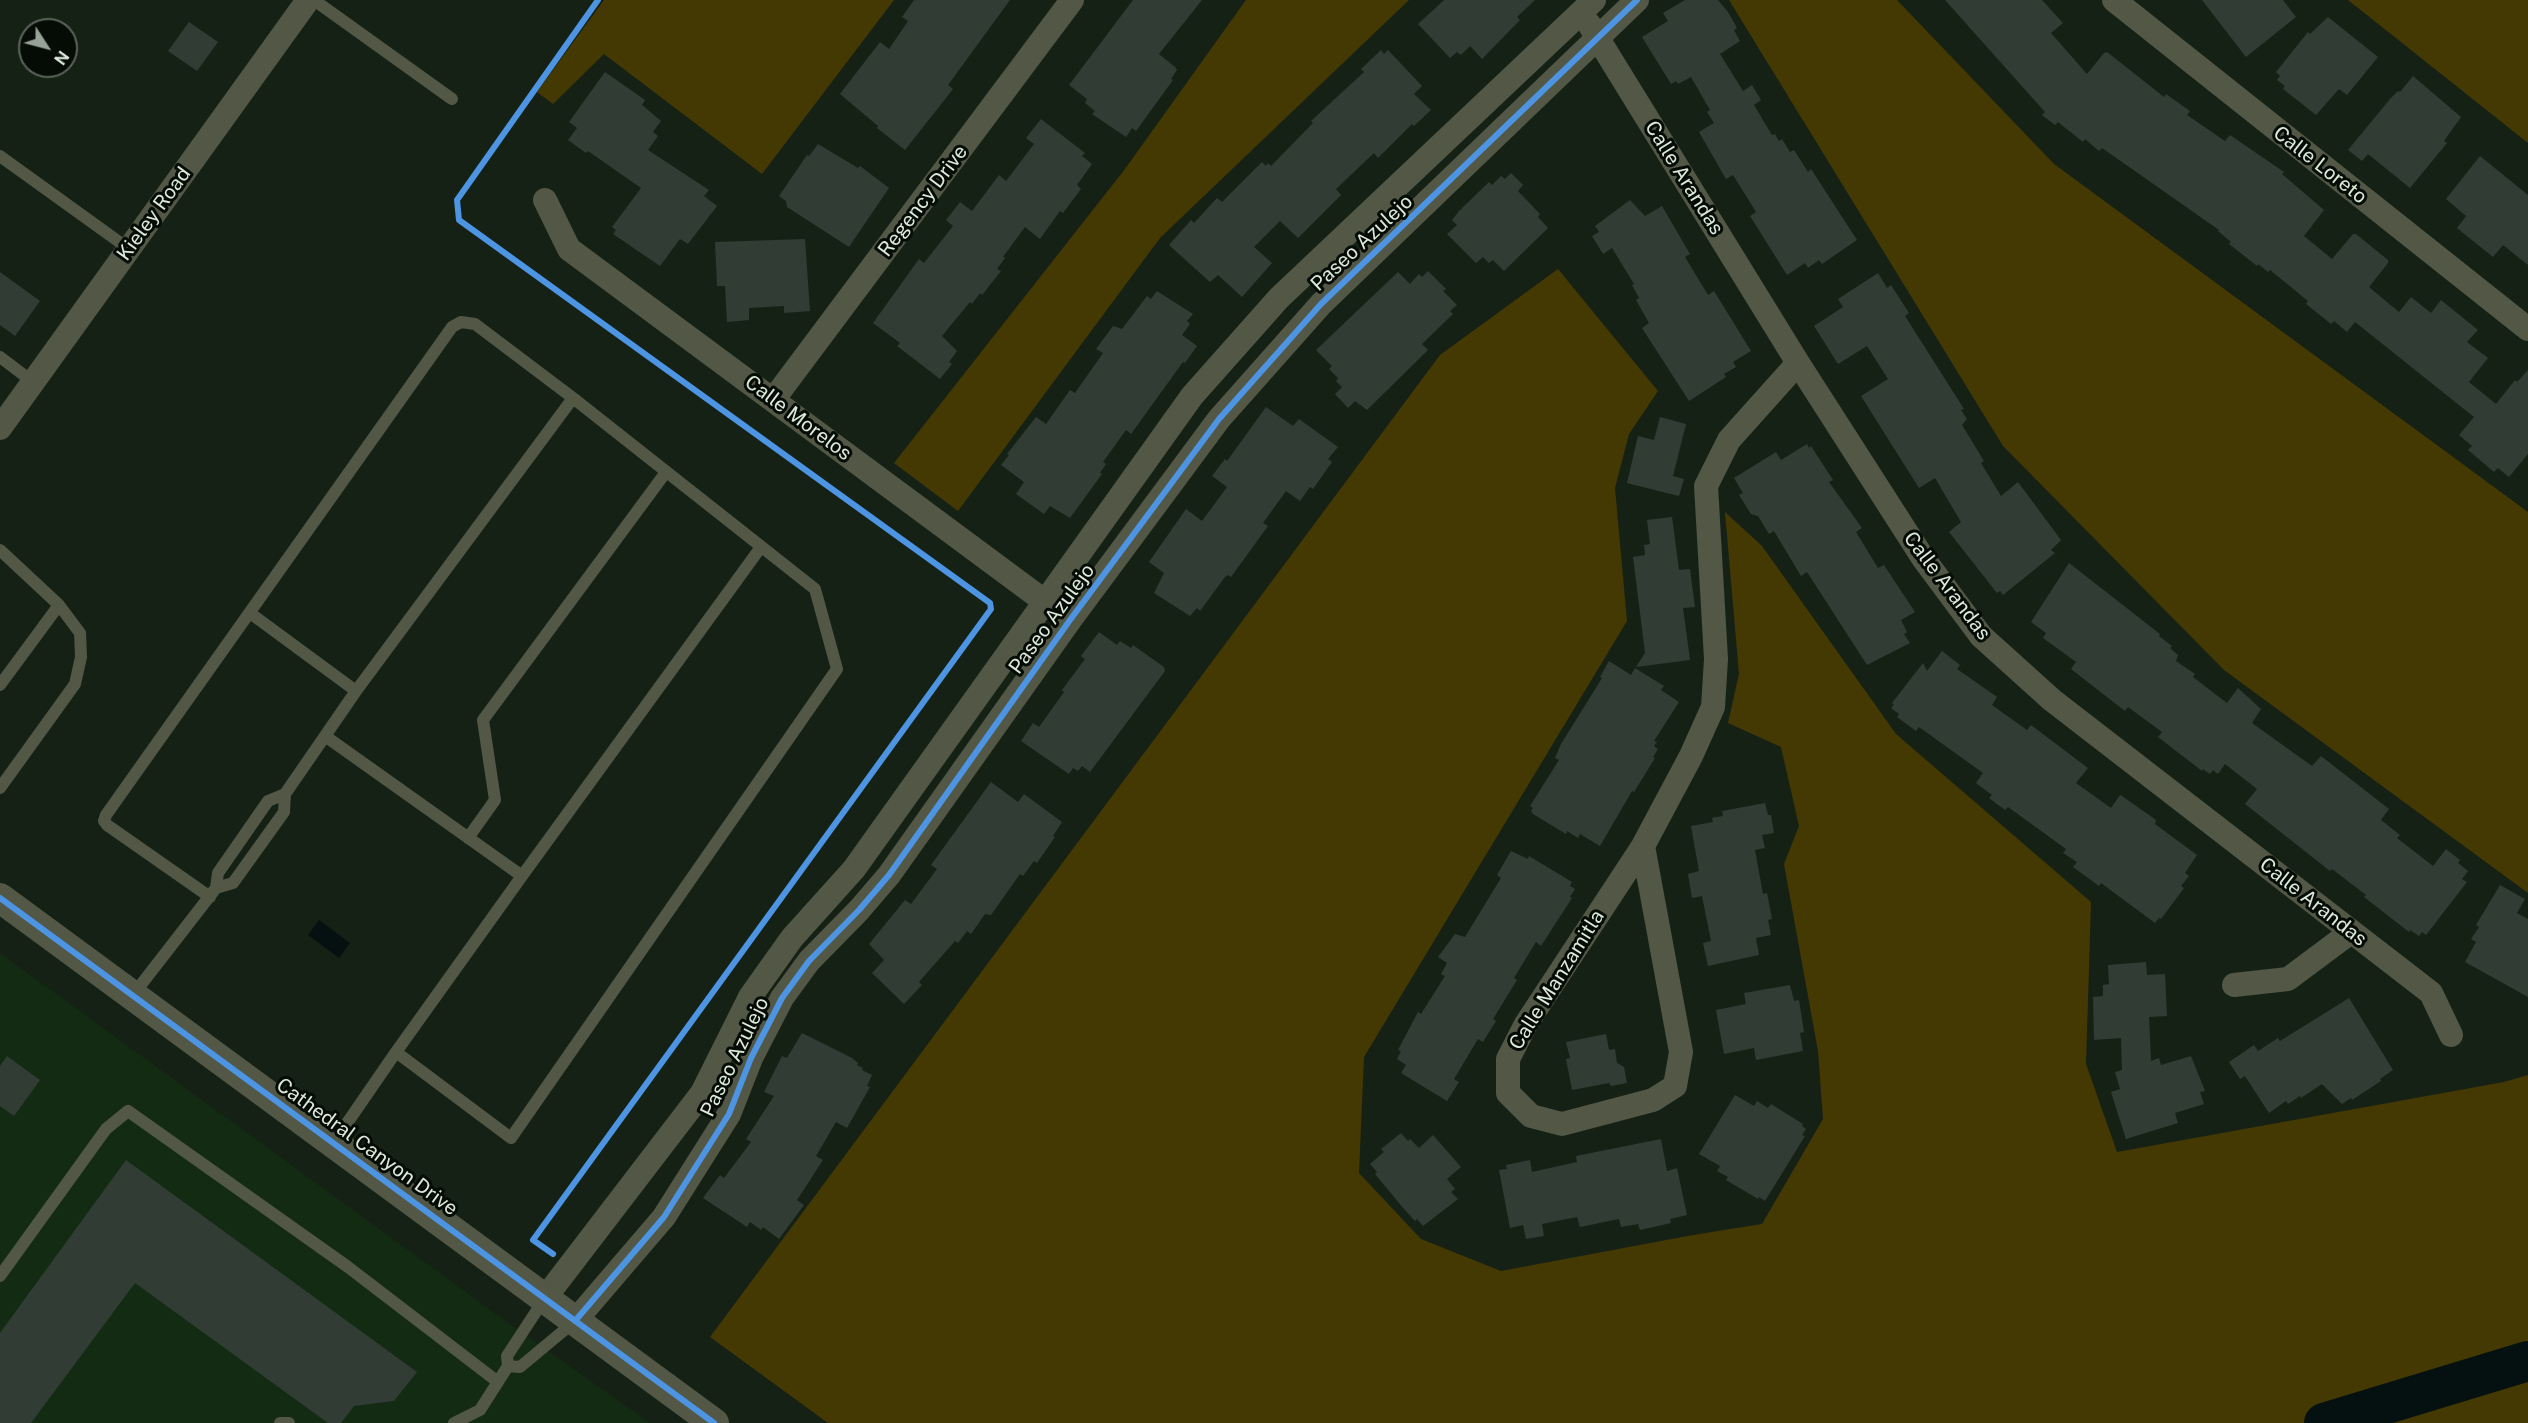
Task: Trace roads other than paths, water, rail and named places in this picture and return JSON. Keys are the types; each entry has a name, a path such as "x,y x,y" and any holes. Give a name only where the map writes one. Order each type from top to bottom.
{"street":[{"name":"Kieley Road","path":"0,428 308,0"},
{"name":"Regency Drive","path":"773,400 1072,0"},
{"name":"Paseo Azulejo","path":"575,1321 664,1217 729,1114 751,1058 782,998 810,961 889,875 1070,620 1219,419 1321,304 1637,0"},
{"name":"Calle Loreto","path":"2114,0 2528,329"},
{"name":"Paseo Azulejo","path":"545,1298 702,1093 750,997 792,938 854,869 1192,396 1280,298 1588,6"},
{"name":"Calle Arandas","path":"1588,6 1598,38 1798,363 1923,558 1981,636 2052,700 2431,993 2451,1035"},
{"name":"Calle Morelos","path":"545,200 569,249 1070,620"},
{"name":"Calle Manzamitla","path":"1642,846 1681,1052 1675,1086 1653,1100 1562,1124 1531,1116 1508,1093 1508,1059 1527,1024 1642,846 1691,756 1713,707 1716,659 1706,486 1729,440 1798,363"},
{"name":"Cathedral Canyon Drive","path":"0,898 714,1423"},
{"path":"2234,986 2288,979 2351,932"}],"lane":[{"path":"314,0 452,99"},
{"path":"0,156 129,249"},
{"path":"213,892 106,825 104,821 106,815 452,327 461,322 475,324 573,398 815,589 837,669 511,1138 396,1052"},
{"path":"0,357 33,382"},
{"path":"213,892 233,883 284,812 285,794 356,691 573,398"},
{"path":"468,838 495,800 483,720 666,472"},
{"path":"333,1142 522,876 761,547"},
{"path":"0,550 59,605 80,633 81,657 75,684 0,788"},
{"path":"0,685 59,605"},
{"path":"250,613 356,691"},
{"path":"325,736 522,876"},
{"path":"133,995 213,892 218,873 268,801 285,794"},
{"path":"0,1276 106,1129 128,1111 348,1267 498,1382"},
{"path":"454,1423 480,1410 508,1366 507,1356 545,1298"},
{"path":"508,1366 520,1367 575,1321"},
{"path":"280,1423 289,1423"}],"waterway":[{"path":"2324,1423 2528,1361"}]}
